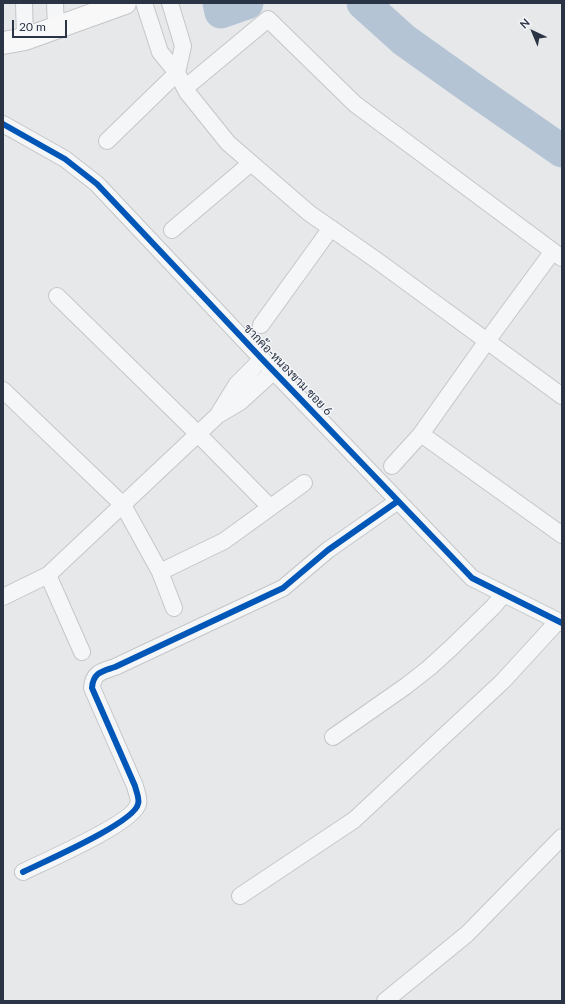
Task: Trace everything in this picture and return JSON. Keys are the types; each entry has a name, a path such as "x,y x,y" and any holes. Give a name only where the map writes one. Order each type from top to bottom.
{"street":[{"path":"24,3 25,39"},
{"path":"55,3 56,28"},
{"path":"3,43 25,39 125,3"},
{"path":"144,3 160,52 177,73 187,92 228,143 309,213 379,262 562,396"},
{"path":"107,141 177,73 183,46 170,3"},
{"path":"185,88 268,18 355,104 558,254 487,341 421,434 392,466"},
{"name":"ชากค้อ-หนองขาม ซอย 6","path":"3,124 65,159 96,184 472,578 560,622"},
{"path":"172,230 251,163"},
{"path":"261,325 331,228"},
{"path":"57,296 270,507"},
{"path":"218,415 237,384 262,359"},
{"path":"3,597 48,575 218,415 240,402 274,371"},
{"path":"5,396 123,505 160,572 174,608"},
{"path":"421,434 562,535"},
{"path":"160,572 224,541 304,483"},
{"path":"23,872 86,842 126,818 136,809 139,803 135,786 92,688 93,681 98,673 115,667 283,588 328,550 398,501"},
{"path":"48,575 82,652"},
{"path":"333,737 429,668 493,607 504,594"},
{"path":"240,896 354,820 503,681 560,622"},
{"path":"385,1001 467,934 562,837"}],"waterway":[{"path":"219,3 221,12 247,3"},
{"path":"363,3 404,40 562,151"}],"cycle path":[{"path":"3,124 65,159 97,184 472,578 562,623"},
{"path":"23,872 105,831 133,812 138,804 135,786 92,688 94,679 99,673 115,667 283,588 328,550 398,501"}]}
